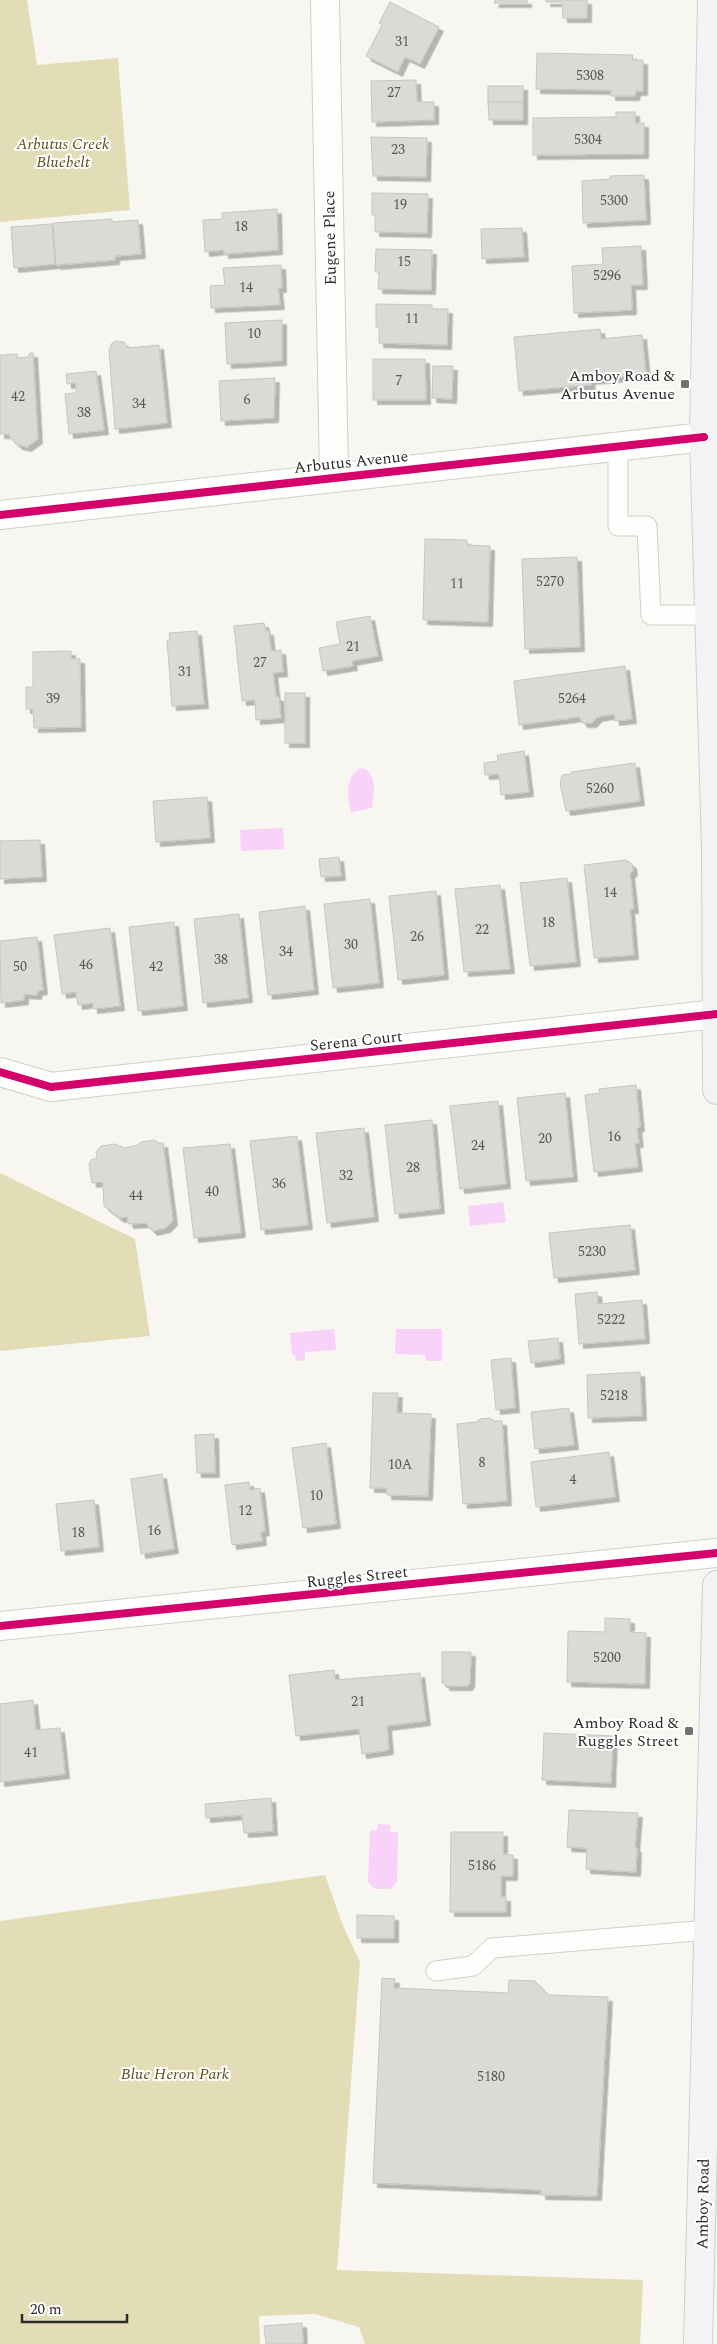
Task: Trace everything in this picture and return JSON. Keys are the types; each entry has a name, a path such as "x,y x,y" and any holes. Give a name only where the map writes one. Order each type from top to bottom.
{"main road":[{"path":"712,0 704,437 716,853 717,1090"},
{"name":"Amboy Road","path":"698,2344 711,1938 717,1585"}],"street":[{"name":"Eugene Place","path":"325,0 334,476"},
{"name":"Arbutus Avenue","path":"0,515 334,476 704,437"},
{"name":"Serena Court","path":"0,1072 51,1087 717,1014"},
{"name":"Ruggles Street","path":"0,1626 717,1553"}],"lane":[{"path":"712,0 717,0"},
{"path":"618,446 618,526 647,526 650,615 709,615"},
{"path":"436,1971 473,1966 492,1948 711,1938"}],"green space":[{"name":"Arbutus Creek Bluebelt","path":"0,0 27,0 37,65 118,58 130,210 0,222"},
{"path":"0,1173 135,1239 150,1336 0,1351"},
{"name":"Blue Heron Park","path":"325,1875 343,1926 360,1962 337,2270 643,2280 640,2344 365,2344 359,2327 315,2314 259,2316 260,2344 0,2344 0,1921"}],"shaded area":[{"path":"362,768 371,775 373,780 372,808 351,812 348,793 350,781 356,771"},
{"path":"283,828 284,849 241,851 240,830"},
{"path":"503,1202 506,1222 470,1226 468,1206"},
{"path":"334,1329 336,1350 305,1352 305,1360 296,1361 295,1355 292,1355 290,1333"},
{"path":"396,1329 442,1329 442,1361 426,1361 425,1355 395,1354"},
{"path":"378,1824 390,1825 391,1832 398,1832 397,1882 390,1889 375,1889 368,1882 370,1830 377,1831"}],"building":[{"path":"495,0 527,0 527,3 494,3"},
{"path":"546,0 587,0 587,18 563,18 562,2 546,2"},
{"path":"390,2 439,27 420,64 405,57 398,72 366,56 382,25 379,23"},
{"path":"537,53 633,55 632,60 643,60 643,91 636,91 635,96 611,96 611,90 536,89"},
{"path":"416,80 417,102 434,102 434,120 372,122 371,81"},
{"path":"488,86 523,86 523,102 488,102"},
{"path":"488,102 523,102 523,120 489,120"},
{"path":"616,112 635,112 635,123 644,123 644,154 533,155 533,118 616,117"},
{"path":"371,137 427,138 426,177 373,176"},
{"path":"644,175 646,220 583,223 582,181 610,179 610,176"},
{"path":"372,193 428,194 427,233 375,232 375,215 372,215"},
{"path":"277,209 278,250 224,254 224,250 205,252 203,220 222,219 222,213"},
{"path":"112,219 112,222 138,220 141,254 115,256 115,260 56,265 53,223"},
{"path":"52,224 55,264 14,268 11,227"},
{"path":"522,228 524,257 482,259 481,229"},
{"path":"641,246 643,285 631,285 632,310 574,313 572,266 603,264 602,248"},
{"path":"376,249 432,250 431,290 378,289 379,272 375,272"},
{"path":"281,265 282,288 278,288 280,305 211,308 210,286 225,285 223,268"},
{"path":"376,304 432,305 432,309 448,309 447,345 379,343 379,327 376,327"},
{"path":"282,320 282,361 227,364 225,323"},
{"path":"600,329 601,339 642,335 646,375 590,380 591,385 519,391 514,337"},
{"path":"117,341 124,342 128,348 159,345 167,423 115,429 109,350 112,343"},
{"path":"30,353 33,353 38,439 27,447 18,445 10,438 9,434 0,434 0,355 17,354 17,358 28,357"},
{"path":"373,359 425,359 426,400 373,400"},
{"path":"433,366 453,366 452,399 432,398"},
{"path":"96,371 104,430 69,434 65,394 76,393 76,383 67,384 66,374"},
{"path":"275,378 274,418 221,421 219,381"},
{"path":"425,539 467,540 467,545 490,546 488,622 423,620"},
{"path":"577,557 580,647 525,649 522,559"},
{"path":"370,616 378,656 352,661 353,666 323,671 319,648 340,644 336,622"},
{"path":"264,623 266,631 269,631 271,651 281,650 283,672 273,673 276,697 279,697 281,718 256,720 255,700 242,701 234,626"},
{"path":"197,631 204,704 172,706 167,640 170,640 169,633"},
{"path":"71,651 71,659 80,659 81,727 34,728 33,709 26,709 26,687 33,687 33,652"},
{"path":"625,666 632,719 615,721 614,714 598,717 592,723 583,723 579,717 519,725 514,681"},
{"path":"285,693 305,693 305,743 285,743"},
{"path":"524,751 529,792 501,795 499,774 485,775 484,763 498,761 497,755"},
{"path":"635,763 640,801 566,811 560,784 562,775 571,774 571,772"},
{"path":"207,797 210,838 156,842 153,801"},
{"path":"40,840 42,877 0,879 0,841"},
{"path":"339,857 341,876 321,877 319,859"},
{"path":"626,860 632,864 633,871 630,874 634,909 630,909 634,955 594,958 584,865"},
{"path":"567,878 576,962 530,966 520,883"},
{"path":"500,885 510,969 464,972 455,889"},
{"path":"436,891 444,975 398,980 389,896"},
{"path":"370,899 379,983 333,988 324,904"},
{"path":"305,906 314,990 268,995 259,912"},
{"path":"239,914 248,998 203,1003 194,919"},
{"path":"174,922 183,1006 138,1011 129,927"},
{"path":"110,928 120,1006 93,1009 93,1003 78,1005 76,992 62,994 54,935"},
{"path":"37,937 43,990 38,991 37,995 24,994 24,1000 1,1003 0,941"},
{"path":"636,1085 640,1127 637,1128 639,1143 635,1143 638,1167 594,1172 585,1095 600,1093 599,1089"},
{"path":"565,1093 573,1177 526,1181 517,1098"},
{"path":"498,1101 506,1184 460,1189 450,1106"},
{"path":"432,1120 440,1209 395,1214 385,1125"},
{"path":"364,1128 374,1217 327,1223 316,1133"},
{"path":"297,1136 308,1225 261,1230 250,1141"},
{"path":"155,1140 158,1143 163,1143 173,1221 166,1228 153,1231 145,1223 129,1224 127,1217 120,1218 104,1206 103,1184 101,1182 92,1183 89,1164 91,1160 97,1158 96,1152 101,1146 115,1144 124,1148 138,1145 141,1142"},
{"path":"230,1144 241,1233 194,1238 183,1148"},
{"path":"630,1225 635,1270 554,1278 549,1233"},
{"path":"597,1292 598,1304 642,1300 645,1339 579,1344 575,1294"},
{"path":"558,1338 560,1359 531,1363 528,1341"},
{"path":"511,1358 515,1408 496,1410 491,1360"},
{"path":"640,1372 642,1416 588,1418 587,1375"},
{"path":"373,1393 398,1393 397,1413 431,1414 428,1496 387,1495 387,1488 370,1488"},
{"path":"569,1408 574,1445 535,1449 531,1412"},
{"path":"489,1418 495,1421 502,1421 507,1501 463,1504 457,1424 476,1422 480,1419"},
{"path":"214,1434 215,1473 197,1473 195,1435"},
{"path":"326,1443 336,1524 303,1528 292,1448"},
{"path":"609,1452 615,1497 536,1507 531,1462"},
{"path":"162,1474 174,1549 141,1554 131,1479"},
{"path":"249,1482 250,1490 260,1488 265,1531 261,1532 262,1541 232,1545 225,1485"},
{"path":"94,1500 99,1547 61,1551 56,1504"},
{"path":"605,1618 630,1619 630,1632 646,1633 645,1684 567,1682 568,1631 605,1632"},
{"path":"442,1652 471,1652 470,1683 468,1686 445,1686 445,1683 442,1683"},
{"path":"334,1670 335,1680 420,1673 426,1721 387,1726 389,1750 362,1754 359,1729 296,1736 289,1675"},
{"path":"33,1700 36,1730 60,1728 65,1774 0,1782 0,1704"},
{"path":"544,1733 613,1736 611,1783 542,1780"},
{"path":"271,1798 273,1831 244,1833 242,1815 206,1818 205,1804"},
{"path":"569,1810 638,1813 635,1848 637,1848 636,1872 586,1869 587,1848 567,1847"},
{"path":"451,1832 503,1832 503,1854 513,1855 513,1876 501,1876 501,1897 506,1897 506,1912 450,1912"},
{"path":"357,1915 394,1916 394,1938 357,1938"},
{"path":"382,1978 395,1979 394,1988 508,1993 509,1980 535,1981 548,1995 608,1997 597,2196 541,2195 541,2190 373,2183"},
{"path":"302,2323 303,2344 266,2344 264,2326"}],"cycle path":[{"path":"0,515 704,437"},
{"path":"0,1072 51,1087 717,1014"},
{"path":"0,1626 717,1553"}],"place":[{"name":"Amboy Road & Arbutus Avenue","path":"685,384"},
{"name":"Amboy Road & Ruggles Street","path":"689,1731"}]}
